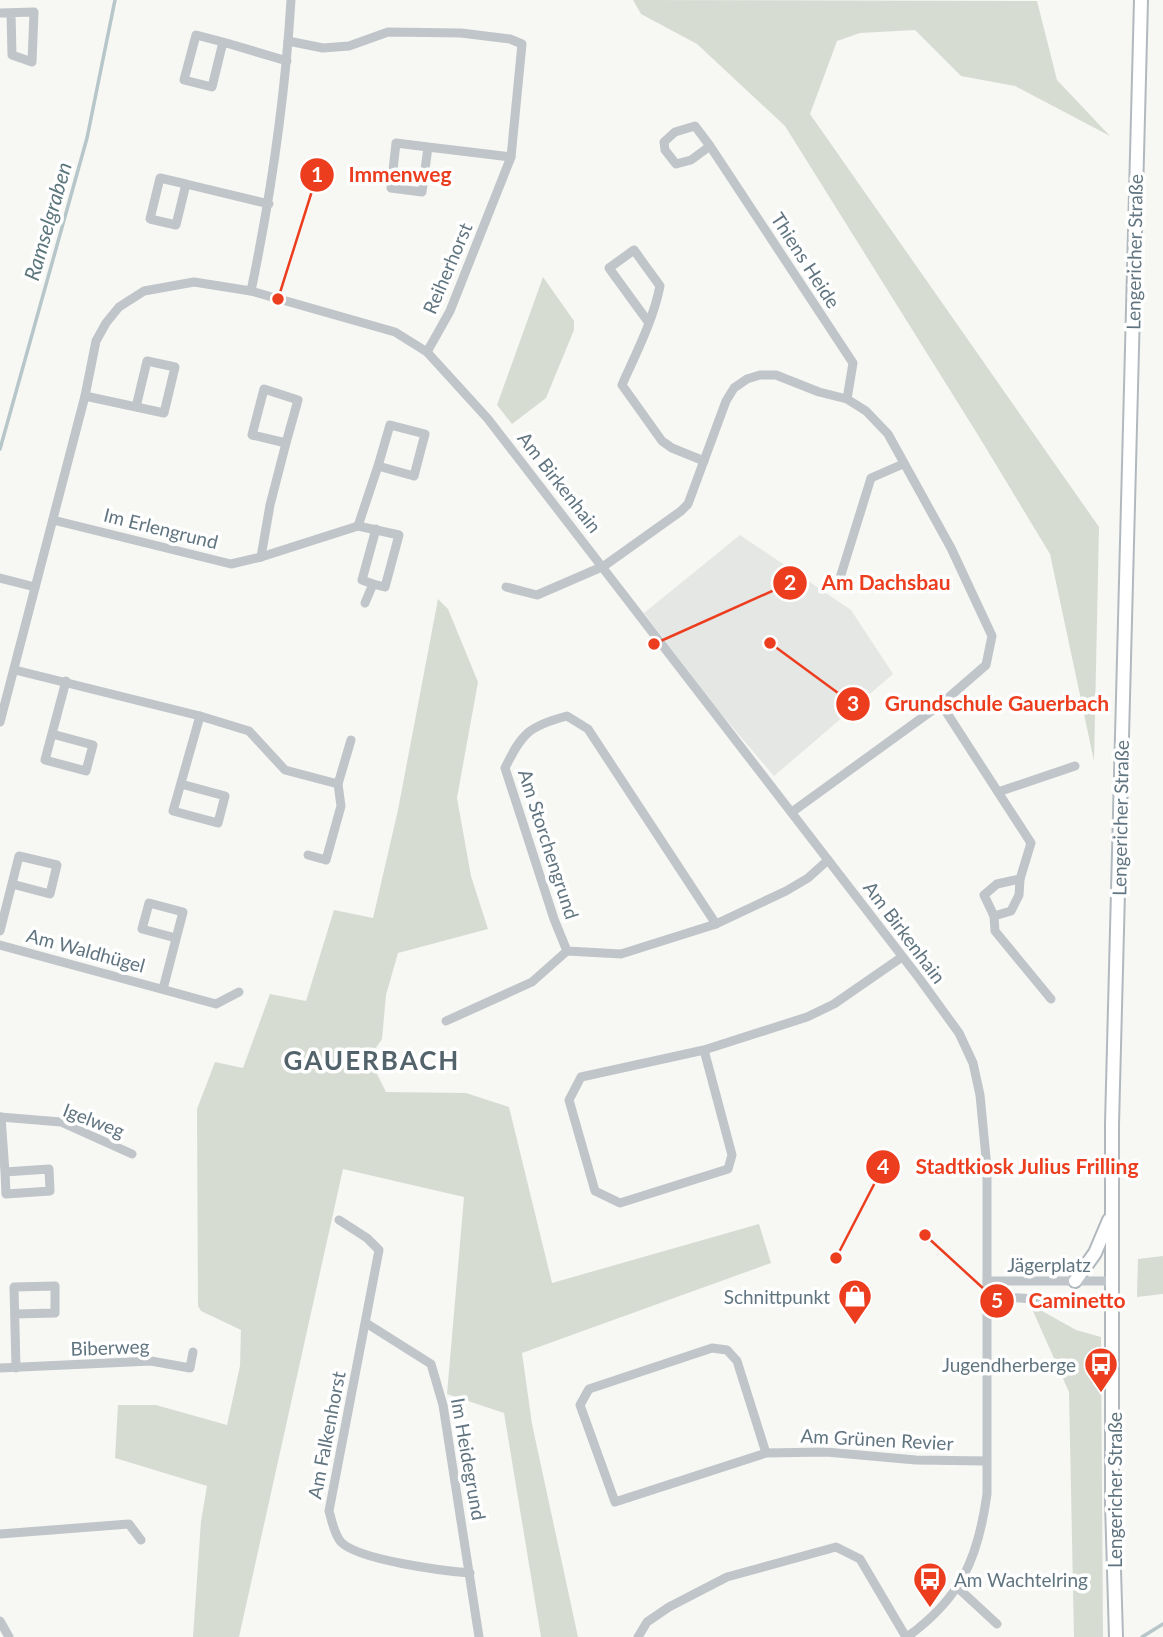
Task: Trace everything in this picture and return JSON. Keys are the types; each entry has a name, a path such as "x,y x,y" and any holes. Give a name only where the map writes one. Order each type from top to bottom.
{"main road":[{"name":"Lengericher Straße","path":"1116,1637 1112,1503 1112,1124 1141,0"},
{"path":"1075,1281 1103,1237 1112,1210"}],"street":[{"path":"251,291 269,204 287,61 291,0"},
{"path":"0,13 34,12 32,62 12,55 11,13"},
{"name":"Reiherhorst","path":"288,41 323,48 349,46 388,32 461,33 510,38 522,44 510,157 450,312 427,352"},
{"path":"223,42 212,87 184,80 196,35 223,42 287,61"},
{"name":"Thiens Heide","path":"710,146 691,160 676,164 665,150 664,142 675,132 695,126 710,146 853,363 847,399"},
{"path":"428,147 422,192 391,188 396,143 510,157"},
{"path":"186,184 176,225 150,219 160,177 269,204"},
{"path":"649,323 609,268 634,250 660,286 655,310 622,385 662,441 672,449 704,461"},
{"name":"Am Birkenhain","path":"0,722 85,396 96,341 119,307 144,291 194,282 251,291 395,332 427,352 488,419 604,566 959,1033 973,1063 980,1095 987,1168 987,1494 982,1530 972,1561 958,1588 936,1614 906,1637"},
{"path":"85,396 164,414 175,367 147,361 136,407"},
{"path":"506,587 537,595 604,566 688,503 726,401 734,388 747,379 760,375 776,375 819,392 847,399 866,411 888,434 951,548 992,636 986,665 942,704 792,812"},
{"path":"261,557 270,505 298,400 264,389 252,435 286,443"},
{"path":"358,526 390,425 425,435 414,476 378,466"},
{"path":"840,578 871,478 903,464"},
{"name":"Im Erlengrund","path":"53,520 232,564 358,526 376,529"},
{"path":"376,529 399,535 385,587 362,580 376,529"},
{"path":"0,578 35,587"},
{"path":"365,603 373,584"},
{"path":"15,670 66,681 249,731 285,770 338,784"},
{"path":"52,734 93,745 86,771 45,760 66,681"},
{"path":"942,704 1031,843 1020,879 1019,894 1012,911 994,916"},
{"path":"181,784 225,796 218,823 173,811 200,716"},
{"name":"Am Storchengrund","path":"567,951 505,768 519,740 541,723 567,716 588,729 716,924"},
{"path":"308,855 326,860 341,806 338,784 351,740"},
{"path":"998,792 1075,766"},
{"name":"Am Waldhügel","path":"0,931 19,856 57,865 50,894 12,884"},
{"path":"446,1021 533,982 567,951 621,954 716,924 786,891 808,878 828,860"},
{"path":"1020,879 997,884 984,895 994,916 995,931 1051,999"},
{"name":"Am Waldhügel","path":"163,989 183,912 149,903 142,929 176,938"},
{"name":"Am Waldhügel","path":"0,945 216,1004 239,992"},
{"path":"704,1049 732,1155 728,1169 620,1203 595,1191 569,1100 582,1077 704,1049 807,1017 834,1004 902,957"},
{"name":"Igelweg","path":"5,1172 49,1169 50,1191 6,1194 1,1117 61,1122 132,1154"},
{"name":"Am Falkenhorst","path":"339,1220 368,1238 379,1250 328,1511 338,1539 347,1548 401,1564 470,1573"},
{"name":"Jägerplatz","path":"987,1281 1112,1282"},
{"name":"Biberweg","path":"15,1314 55,1313 55,1286 14,1287 16,1368"},
{"name":"Jägerplatz","path":"987,1293 1004,1297 1113,1304"},
{"name":"Im Heidegrund","path":"366,1323 431,1364 443,1405 479,1637"},
{"name":"Am Grünen Revier","path":"766,1453 737,1361 727,1350 712,1348 589,1389 580,1405 615,1502 766,1453 826,1452 916,1460 986,1461"},
{"name":"Biberweg","path":"0,1368 151,1361 190,1368 192,1352"},
{"path":"0,1534 129,1524 141,1540"},
{"path":"638,1637 647,1622 658,1614 727,1577 836,1547 860,1559 906,1637"},
{"path":"958,1588 997,1624"},
{"path":"0,1621 6,1636"}],"shaded area":[{"path":"633,0 1037,1 1057,80 1110,136 1015,86 961,76 915,30 860,33 837,41 810,114 1099,527 1094,761 1050,554 978,435 785,126 697,44 641,14"},
{"path":"543,277 574,321 574,330 546,398 512,424 497,405"},
{"path":"740,535 851,610 893,674 774,776 717,709 644,613"},
{"path":"438,599 448,609 478,682 457,798 471,876 488,929 398,953 386,995 382,1039 369,1058 386,1092 466,1093 509,1107 552,1283 759,1224 771,1263 522,1353 532,1424 578,1637 541,1637 504,1413 447,1394 464,1197 343,1169 239,1637 193,1637 201,1521 207,1486 115,1458 118,1405 156,1405 227,1425 240,1366 241,1330 201,1311 198,1306 197,1109 215,1062 243,1068 270,994 306,1001 334,910 373,918 398,810"},
{"path":"1163,1256 1163,1294 1137,1297 1138,1259"},
{"path":"1033,1311 1042,1311 1076,1330 1101,1337 1103,1637 1074,1637 1069,1392"}],"waterway":[{"name":"Ramselgraben","path":"0,449 87,138 115,0"},
{"path":"1142,1637 1163,1624"}],"place":[{"name":"Immenweg","path":"278,299"},
{"name":"Grundschule Gauerbach","path":"770,643"},
{"name":"Am Dachsbau","path":"654,644"},
{"name":"Caminetto","path":"925,1235"},
{"name":"Stadtkiosk Julius Frilling","path":"836,1258"},
{"name":"Schnittpunkt","path":"855,1326"},
{"name":"Jugendherberge","path":"1101,1394"},
{"name":"Am Wachtelring","path":"930,1609"}],"district":[{"name":"GAUERBACH","path":"372,1060"}]}
